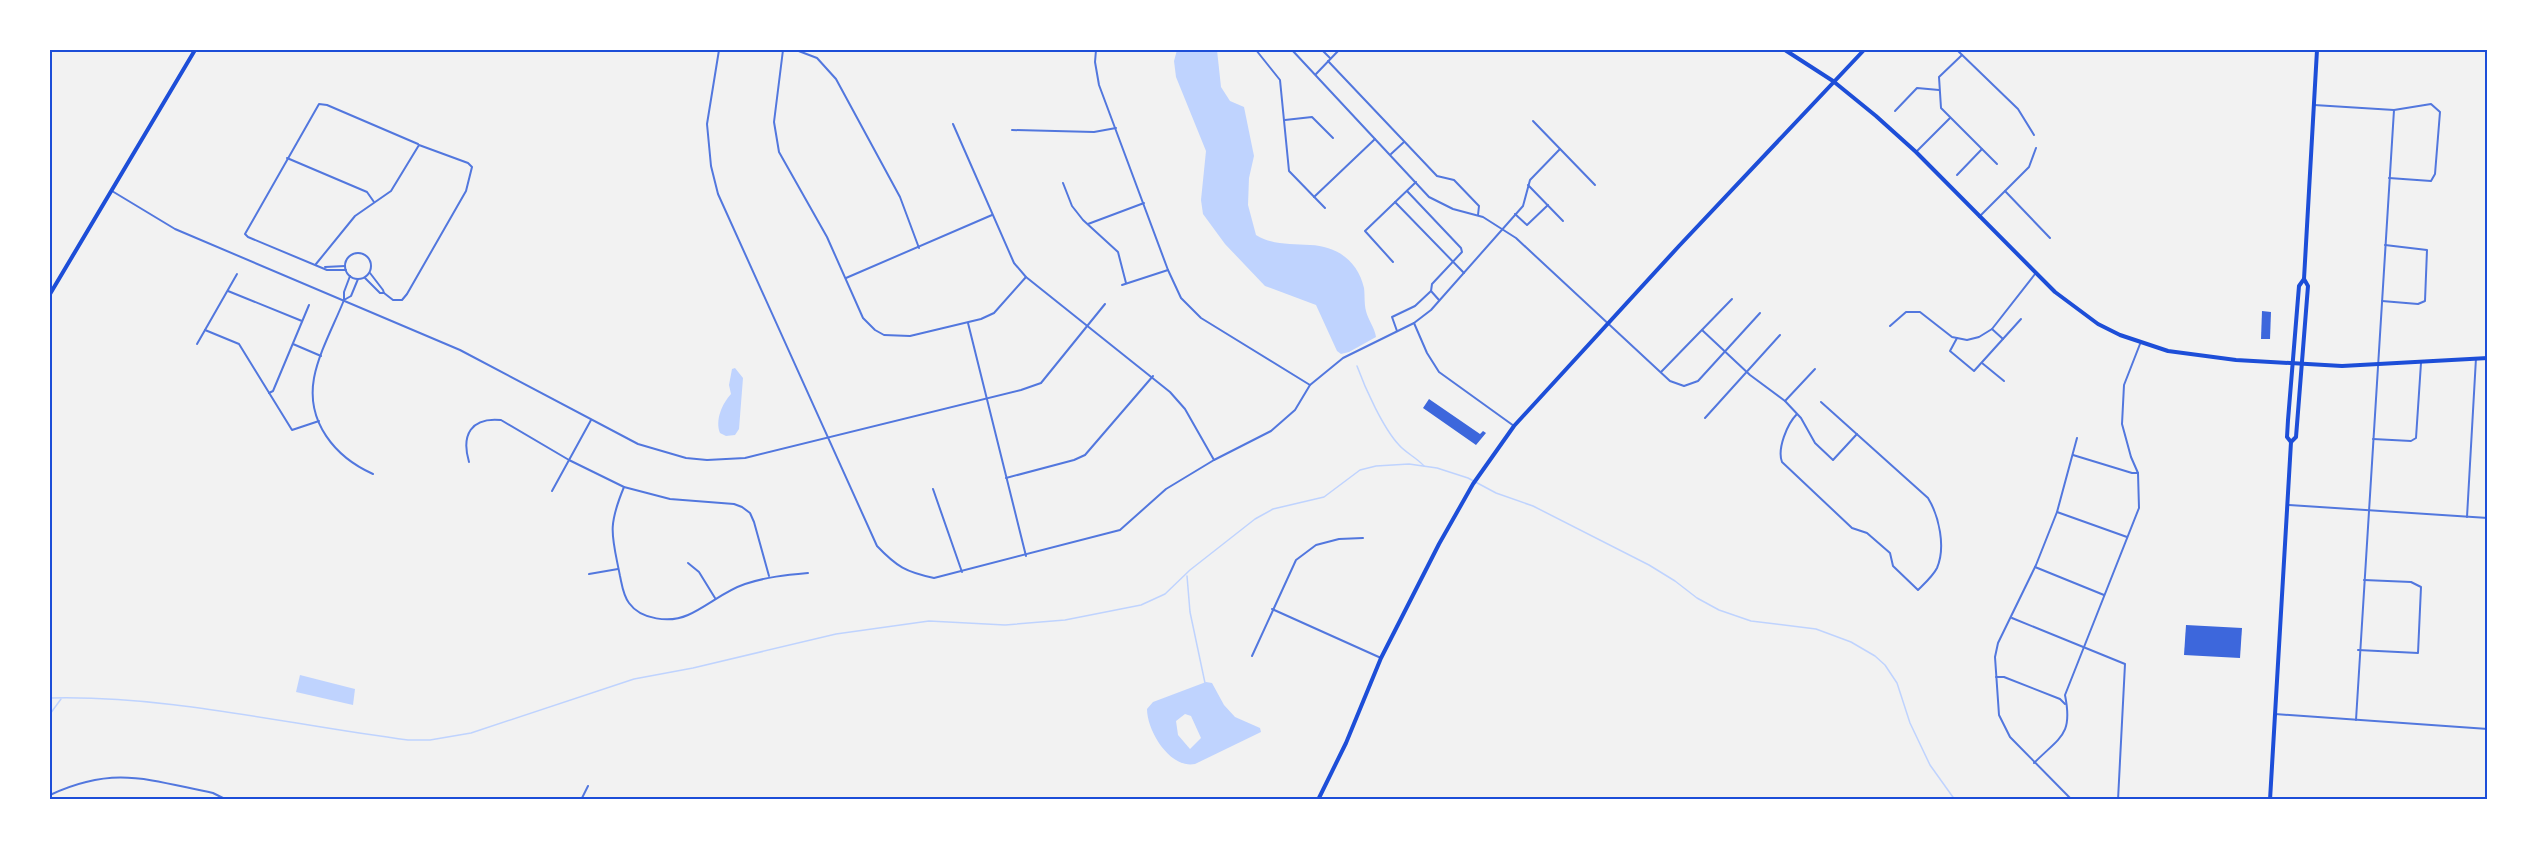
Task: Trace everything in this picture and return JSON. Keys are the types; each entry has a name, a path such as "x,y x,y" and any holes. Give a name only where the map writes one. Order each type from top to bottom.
{"main road":[{"path":"50,294 195,50"},
{"path":"1785,50 1833,81 1916,152 2035,274 2083,314 2098,324 2140,344 2192,355 2342,366 2487,358"},
{"path":"1318,800 1346,743 1381,658 1439,544 1473,484 1514,426 1864,50"},
{"path":"2291,442 2287,437 2299,286 2304,279 2317,50"},
{"path":"2270,800 2291,442 2296,436 2308,286 2304,279"}],"street":[{"path":"719,50 707,124 711,166 718,194 877,546 891,561 906,572 934,578 1120,530 1166,489 1214,460 1271,431 1295,410 1310,385 1343,358 1414,323 1439,300 1523,206 1528,185 1535,172 1560,149"},
{"path":"783,50 774,122 779,152 814,211 863,318 884,335 910,336 968,323 994,313 1026,277"},
{"path":"796,50 817,58 836,79 900,197 919,248"},
{"path":"1096,50 1095,62 1099,85 1168,270 1181,298 1201,318 1310,385"},
{"path":"1256,50 1280,80 1289,171 1324,208"},
{"path":"1292,50 1429,196 1453,209 1478,215 1516,238 1607,325 1670,381 1684,386 1698,381 1760,313"},
{"path":"1322,50 1437,176 1455,180 1479,206 1478,215"},
{"path":"1315,75 1339,50"},
{"path":"1957,50 2018,109 2034,135"},
{"path":"1962,55 1939,77 1941,108 1997,164"},
{"path":"1894,111 1917,88 1939,90"},
{"path":"346,270 327,270 325,267 244,234 317,107 323,104 468,163 472,167 469,183 402,300 393,300 384,293 380,293 365,278"},
{"path":"2314,105 2394,110 2431,104 2440,112 2435,174 2431,181 2389,178"},
{"path":"2356,720 2358,650 2394,110"},
{"path":"1284,120 1312,117 1333,138"},
{"path":"1916,152 1950,118"},
{"path":"1533,121 1595,185"},
{"path":"953,124 1014,263 1026,277 1153,376 1185,409 1214,460"},
{"path":"1012,130 1094,132 1116,128"},
{"path":"1314,197 1375,138"},
{"path":"1390,154 1404,142"},
{"path":"316,264 355,216 391,191 419,145"},
{"path":"1979,217 2029,167 2036,148"},
{"path":"1957,175 1982,149"},
{"path":"287,158 367,192 375,202"},
{"path":"1394,262 1365,231 1416,182"},
{"path":"1063,183 1072,206 1118,252 1126,284"},
{"path":"1528,185 1563,221"},
{"path":"112,191 175,229 460,350 638,444 667,454 707,460 745,458 829,439 987,400 1041,383 1065,357 1105,304"},
{"path":"1397,331 1392,317 1415,306 1431,291 1432,284 1462,252 1461,248 1407,191"},
{"path":"2005,191 2050,238"},
{"path":"1395,202 1464,273"},
{"path":"1088,224 1144,203"},
{"path":"1515,214 1527,225 1548,205"},
{"path":"846,278 992,215"},
{"path":"2382,301 2418,304 2425,301 2427,250 2385,245"},
{"path":"362,254 371,262 370,273 365,278 358,279 350,276 345,266 351,256 362,254"},
{"path":"325,267 345,266"},
{"path":"1122,285 1168,270"},
{"path":"370,273 384,293"},
{"path":"198,344 237,274"},
{"path":"1890,326 1906,312 1920,312 1929,316 1952,337 1967,340 1980,337 1992,329 2035,274"},
{"path":"350,276 344,292 344,300 322,356 313,387 314,405 325,435 338,453 357,467 373,474"},
{"path":"344,300 351,296 358,279"},
{"path":"228,291 302,321"},
{"path":"1431,291 1439,300"},
{"path":"1661,373 1732,299"},
{"path":"269,393 273,390 309,305"},
{"path":"1957,338 1950,351 1974,371 2021,319"},
{"path":"968,323 1026,556"},
{"path":"1414,323 1427,353 1439,372 1514,426"},
{"path":"1992,329 2003,339"},
{"path":"205,330 239,344 292,430 319,421"},
{"path":"1702,330 1746,371 1785,401 1797,414 1815,443 1833,460 1857,434"},
{"path":"1705,418 1780,335"},
{"path":"293,344 322,356"},
{"path":"2034,763 2067,729 2069,717 2065,695 2139,508 2138,472 2131,457 2122,424 2122,402 2124,385 2140,344"},
{"path":"2467,517 2476,358"},
{"path":"2373,440 2411,441 2416,438 2421,362"},
{"path":"1982,363 2004,381"},
{"path":"1785,401 1815,369"},
{"path":"1006,478 1085,455 1153,376"},
{"path":"1797,414 1791,420 1780,454 1782,462 1852,528 1867,533 1890,553 1893,566 1918,590 1937,568 1940,551 1941,537 1928,498 1821,402"},
{"path":"468,462 465,439 472,427 490,419 501,420 569,460 624,487 670,500 734,504 742,507 750,513 754,522 769,576"},
{"path":"552,491 591,420"},
{"path":"2072,800 2010,737 2000,715 1995,657 1998,643 2035,567 2057,513 2077,438"},
{"path":"2073,454 2132,473 2138,472"},
{"path":"624,487 611,523 619,569 629,604 647,616 682,617 743,584 769,576 808,573"},
{"path":"933,489 962,572"},
{"path":"2289,505 2487,518"},
{"path":"2057,513 2127,537"},
{"path":"1252,656 1296,560 1316,545 1339,539 1363,538"},
{"path":"688,564 699,572 715,598"},
{"path":"2035,567 2104,595"},
{"path":"589,574 619,569"},
{"path":"2358,650 2418,653 2421,587 2411,582 2364,580"},
{"path":"1272,609 1381,658"},
{"path":"2010,618 2125,664 2118,800"},
{"path":"1996,677 2004,677 2060,699 2067,705"},
{"path":"2276,714 2487,729"},
{"path":"50,795 87,781 125,776 213,793 227,800"},
{"path":"581,800 588,786"}],"water":[{"path":"1177,50 1217,50 1221,87 1230,101 1244,107 1254,156 1249,178 1248,205 1256,235 1275,242 1329,248 1345,257 1361,278 1366,311 1376,337 1341,354 1337,351 1316,305 1265,286 1225,244 1203,214 1201,200 1206,151 1176,77 1174,61"},
{"path":"735,368 743,378 739,429 735,435 726,436 720,433 719,418 722,407 731,394 729,385 732,369"},
{"path":"300,675 355,689 353,705 296,692"},
{"path":"1206,682 1212,683 1224,705 1235,717 1260,728 1261,732 1195,764 1186,764 1169,755 1151,728 1147,709 1153,702","holes":["1185,714 1191,716 1201,738 1190,749 1178,735 1176,721"]}],"building":[{"path":"2262,311 2271,312 2270,339 2261,339"},
{"path":"1429,399 1480,434 1483,431 1486,433 1476,445 1423,408"},
{"path":"2186,625 2242,628 2240,658 2184,655"}],"waterway":[{"path":"1357,366 1393,438 1424,466"},
{"path":"50,698 95,698 185,706 408,740 430,740 471,733 634,679 693,668 836,634 929,621 1005,625 1065,620 1141,605 1165,594 1190,570 1255,519 1273,509 1324,497 1360,470 1376,466 1409,464 1437,468 1468,478 1496,493 1533,506 1649,565 1697,598 1719,610 1751,621 1816,629 1851,642 1875,656 1885,665 1897,683 1910,723 1930,765 1955,800"},
{"path":"1187,576 1190,612 1205,683"},
{"path":"50,714 61,699"}]}
